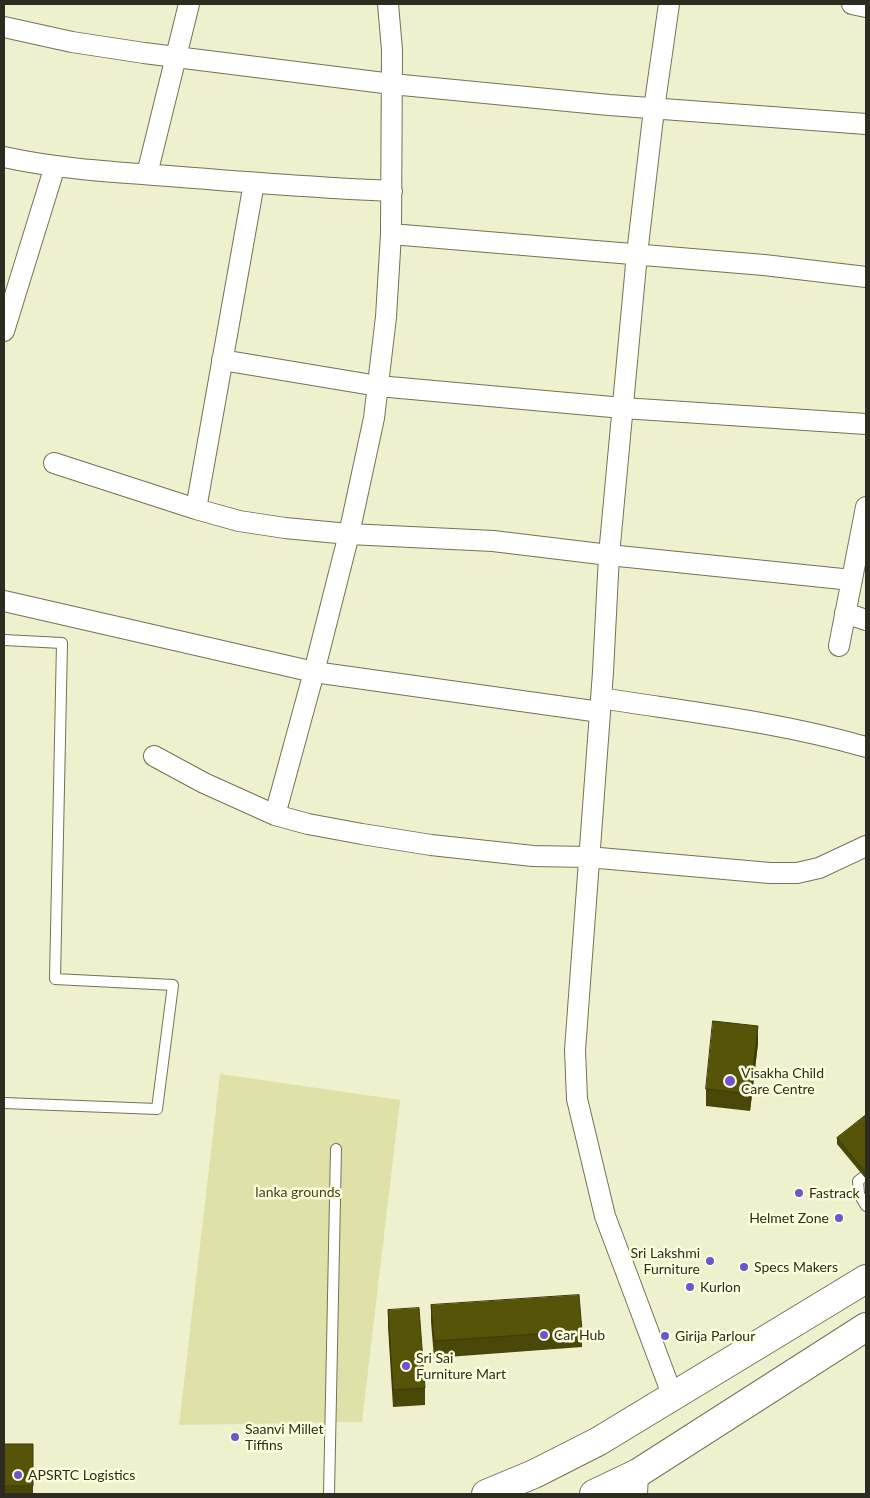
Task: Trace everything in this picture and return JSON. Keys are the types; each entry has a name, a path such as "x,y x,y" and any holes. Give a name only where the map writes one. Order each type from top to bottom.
{"main road":[{"path":"486,1494 534,1474 599,1441 866,1279"},
{"path":"594,1494 638,1484 866,1327"}],"street":[{"path":"147,174 189,4"},
{"path":"275,815 349,534 374,418 386,317 391,234 392,50 388,4"},
{"path":"669,4 654,109 637,254 609,555 575,1050 577,1099 605,1216 673,1397"},
{"path":"852,4 866,7"},
{"path":"4,27 72,42 392,84 654,109 866,124"},
{"path":"4,157 35,164 55,166 254,183 392,191"},
{"path":"4,331 55,166"},
{"path":"196,509 254,183"},
{"path":"391,234 764,265 866,277"},
{"path":"222,360 378,386 623,408 866,424"},
{"path":"54,464 239,521 285,528 349,534 493,540 609,555 852,580"},
{"path":"839,646 866,507"},
{"path":"4,601 314,672 779,726 866,747"},
{"path":"845,612 866,620"},
{"path":"154,756 204,783 275,815 308,824 431,845 533,856 588,858 770,873 797,873 820,868 866,846"}],"lane":[{"path":"4,640 62,643 56,979 173,985 157,1110 4,1104"},
{"path":"329,1494 336,1149"},
{"path":"866,1175 858,1182 859,1194 866,1206"}],"green space":[{"name":"lanka grounds","path":"220,1074 400,1100 362,1422 179,1425"}],"building":[{"path":"713,1021 758,1026 750,1094 706,1089"},
{"path":"866,1115 866,1173 837,1138"},
{"path":"579,1295 582,1331 434,1341 431,1305"},
{"name":"Sri Sai Furniture Mart","path":"419,1308 425,1388 393,1390 388,1310"},
{"name":"APSRTC Logistics","path":"4,1444 33,1444 33,1486 4,1486"}],"place":[{"name":"Visakha Child Care Centre","path":"730,1081"},
{"name":"Fastrack","path":"799,1193"},
{"name":"Helmet Zone","path":"839,1218"},
{"name":"Sri Lakshmi Furniture","path":"710,1261"},
{"name":"Specs Makers","path":"744,1267"},
{"name":"Kurlon","path":"690,1287"},
{"name":"Car Hub","path":"544,1335"},
{"name":"Girija Parlour","path":"665,1336"},
{"name":"Sri Sai Furniture Mart","path":"406,1366"},
{"name":"Saanvi Millet Tiffins","path":"235,1437"},
{"name":"APSRTC Logistics","path":"18,1475"}]}
